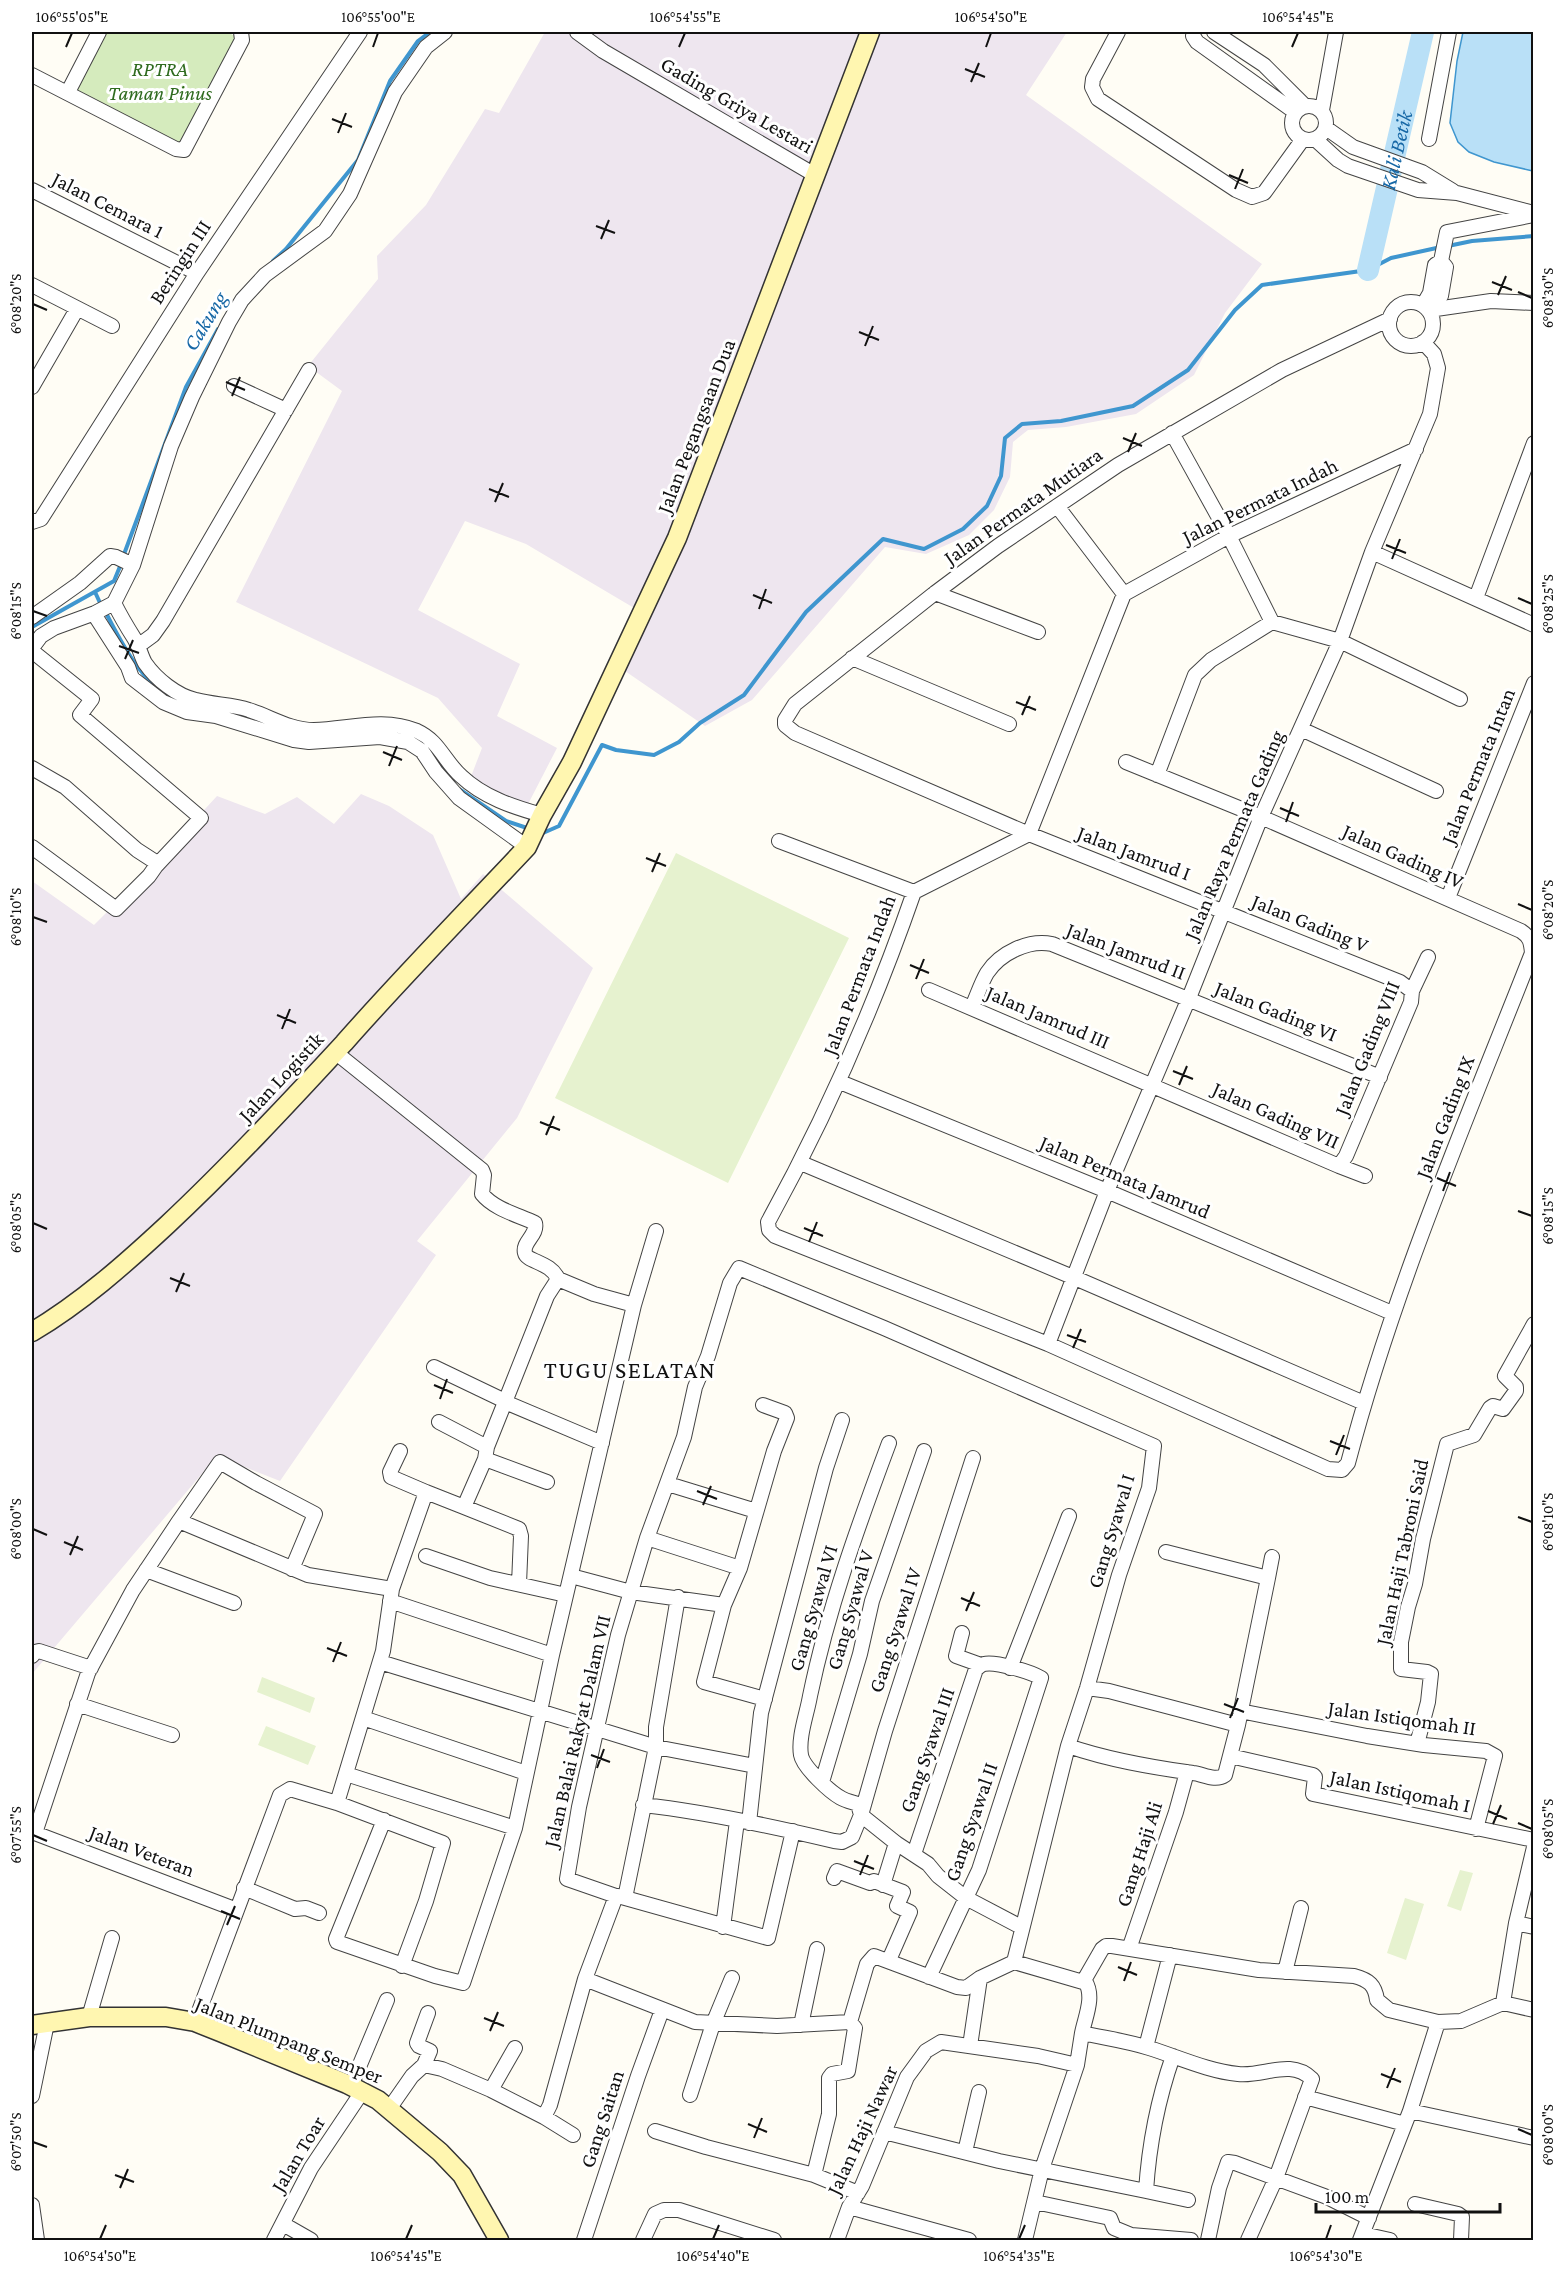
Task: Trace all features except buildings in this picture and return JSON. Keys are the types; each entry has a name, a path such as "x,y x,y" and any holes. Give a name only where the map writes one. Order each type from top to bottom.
{"main road":[{"name":"Jalan Pegangsaan Dua","path":"534,832 572,762 677,538 870,32"},
{"name":"Jalan Logistik","path":"32,1332 127,1263 196,1199 266,1128 534,832"},
{"name":"Jalan Plumpang Semper","path":"39,2024 89,2017 138,2015 195,2022 356,2089 389,2109 425,2138 462,2175 500,2241"}],"street":[{"path":"68,92 97,32"},
{"name":"Beringin III","path":"36,521 198,273 360,32"},
{"path":"32,847 116,909 201,818 80,715 92,699 32,649 41,636 54,628 113,604 132,565 171,446 229,322 242,300 265,275 325,231 350,194 395,92 426,47 445,32"},
{"name":"Gading Griya Lestari","path":"577,32 603,51 815,175"},
{"path":"1118,32 1093,79 1092,87 1098,99 1236,190 1252,197 1264,193 1309,139 1320,137 1326,128 1326,119 1322,110 1336,32"},
{"path":"1194,32 1193,36 1197,42 1300,109 1315,106 1322,110"},
{"path":"1214,32 1264,65 1300,109"},
{"path":"1429,140 1449,32"},
{"path":"32,75 176,149 184,150 241,36"},
{"path":"1300,109 1292,125 1295,134 1309,139 1338,160 1418,190 1457,193 1533,214"},
{"path":"1326,128 1349,146 1422,172 1457,193"},
{"path":"1366,172 1372,154"},
{"name":"Jalan Cemara 1","path":"32,189 198,273"},
{"path":"1533,214 1451,230 1446,234 1441,260 1435,265 1426,308 1433,319 1433,328 1430,336 1423,342 1406,345 1399,341 1393,335 1390,319 1393,311 1407,302 1426,308 1491,301 1533,303"},
{"path":"32,285 112,326"},
{"path":"32,387 37,368 77,309"},
{"name":"Jalan Permata Mutiara","path":"795,733 785,725 786,715 795,704 934,593 1057,506 1172,433 1282,370 1390,319"},
{"name":"Jalan Raya Permata Gading","path":"1048,1344 1107,1191 1189,998 1261,816 1340,640 1372,552 1430,414 1438,368 1434,354 1423,342"},
{"path":"138,646 153,635 163,621 309,370"},
{"path":"234,386 286,410"},
{"path":"1172,433 1229,536 1272,622"},
{"path":"1476,598 1533,442"},
{"name":"Jalan Permata Indah","path":"1124,594 1229,536 1416,449"},
{"path":"1029,834 1124,594 1057,506"},
{"path":"1372,552 1533,625"},
{"path":"32,617 80,583 110,556 116,556 132,565"},
{"path":"934,593 1038,632"},
{"path":"113,604 145,662 171,688 194,700 231,705 298,729 377,724 400,726 417,731 431,739 459,775 494,798 534,832"},
{"path":"94,613 128,667 132,678 163,702 187,712 216,716 294,740 309,742 380,737 408,742 422,751 436,772 459,798 534,832"},
{"path":"1157,775 1195,675 1202,666 1272,622 1340,640 1460,699"},
{"path":"852,658 1009,724"},
{"name":"Jalan Permata Intan","path":"1448,898 1533,683"},
{"path":"1301,729 1436,791"},
{"name":"Jalan Jamrud I","path":"795,733 1029,834 1224,911"},
{"name":"Jalan Gading IV","path":"1126,762 1261,816 1448,898 1528,936"},
{"path":"32,768 65,788 136,850 154,861 156,866"},
{"name":"Jalan Permata Indah","path":"801,1163 840,1082 884,978 914,892 1029,834"},
{"path":"779,841 914,892"},
{"name":"Jalan Gading V","path":"1224,911 1400,982 1412,991"},
{"name":"Jalan Gading IX","path":"1048,1344 1328,1469 1342,1470 1348,1462 1392,1313 1532,953 1532,944 1528,936"},
{"name":"Jalan Jamrud II","path":"972,1007 987,974 996,962 1010,952 1041,942 1052,944 1189,998"},
{"name":"Jalan Gading VIII","path":"1343,1161 1380,1077 1411,1002 1412,991 1428,957"},
{"name":"Jalan Jamrud III","path":"928,990 1151,1084"},
{"name":"Jalan Gading VI","path":"1189,998 1380,1077"},
{"path":"335,1052 482,1170 484,1175 482,1194 486,1198 535,1223 535,1231 525,1246 528,1258 550,1267 558,1279 594,1294 633,1305"},
{"name":"Jalan Permata Jamrud","path":"840,1082 1107,1191 1392,1313"},
{"name":"Jalan Gading VII","path":"1151,1084 1343,1161 1365,1176"},
{"path":"1048,1344 775,1236 769,1230 768,1222 801,1163 1364,1403"},
{"path":"384,1820 336,1939 340,1944 402,1966 464,1982 516,1828 552,1655 633,1305 656,1230"},
{"name":"Jalan Balai Rakyat Dalam VII","path":"620,1897 567,1879 579,1807 618,1635 647,1538 684,1437 695,1387 736,1269"},
{"name":"Gang Syawal I","path":"736,1269 745,1269 1153,1444 1155,1454 1149,1488 1119,1575 1068,1746 1014,1962"},
{"path":"464,1507 547,1296 558,1279"},
{"name":"Jalan Haji Tabroni Said","path":"1417,1744 1428,1702 1431,1674 1401,1669 1401,1642 1423,1539 1446,1448 1451,1442 1474,1435 1490,1408 1493,1406 1503,1409 1516,1391 1516,1387 1505,1376 1533,1324"},
{"path":"434,1367 602,1443"},
{"path":"763,1405 785,1413 788,1418 774,1451 740,1568 724,1605 704,1684 765,1699"},
{"path":"723,1927 755,1766 761,1713 826,1468 842,1420"},
{"path":"439,1422 486,1453 547,1482"},
{"name":"Gang Syawal VI","path":"889,1443 840,1578 816,1666 802,1738 801,1755 804,1764 822,1782 840,1797 858,1804 861,1815 896,1843 928,1863 938,1876 966,1898 1021,1927"},
{"path":"400,1451 390,1472 391,1477 519,1529 521,1536 519,1584"},
{"name":"Gang Syawal V","path":"822,1782 858,1661 872,1601 924,1451"},
{"name":"Gang Syawal IV","path":"643,1805 659,1806 842,1842 852,1838 973,1458"},
{"path":"33,1832 91,1668 120,1612 146,1570 184,1524 220,1462 256,1484 315,1514 292,1569"},
{"path":"668,1484 756,1511"},
{"path":"337,1803 380,1662 391,1595 426,1492"},
{"path":"962,1633 956,1656 983,1664 1010,1668 1069,1516"},
{"path":"184,1524 308,1575 391,1595 552,1655"},
{"path":"647,1538 740,1568"},
{"path":"1166,1552 1268,1578"},
{"path":"426,1556 474,1574 566,1595"},
{"path":"1068,1746 1109,1759 1221,1778 1225,1775 1272,1557"},
{"path":"146,1570 234,1603"},
{"path":"571,1576 631,1592"},
{"name":"Jalan Balai Rakyat Dalam VII","path":"631,1592 724,1605"},
{"path":"544,2117 555,2094 585,1979 620,1897 656,1747 656,1727 678,1597"},
{"path":"32,1656 35,1652 39,1652 91,1668"},
{"path":"380,1662 656,1747 755,1766"},
{"name":"Gang Syawal III","path":"914,1854 976,1669 983,1664"},
{"name":"Gang Syawal II","path":"929,1977 979,1870 1041,1678 1034,1673 1010,1668"},
{"name":"Jalan Istiqomah II","path":"1087,1688 1239,1718 1417,1744 1486,1751 1495,1756 1476,1829"},
{"path":"77,1704 172,1735"},
{"path":"363,1718 526,1773"},
{"name":"Jalan Istiqomah I","path":"1230,1756 1312,1775 1315,1777 1313,1794 1533,1840"},
{"name":"Gang Haji Ali","path":"1129,1949 1176,1812 1187,1772"},
{"path":"346,1774 516,1828"},
{"path":"195,2022 280,1795 285,1790 290,1789 337,1803 444,1844 402,1966"},
{"path":"620,1897 768,1938 793,1831"},
{"name":"Jalan Veteran","path":"33,1832 237,1910"},
{"path":"884,1885 896,1843"},
{"path":"1503,2003 1516,1923 1530,1881 1533,1847"},
{"path":"834,1878 837,1871 903,1892 897,1906 910,1912 889,1960"},
{"path":"244,1888 297,1910 306,1908 319,1912"},
{"path":"1285,1972 1301,1908"},
{"path":"1516,1923 1533,1927"},
{"path":"89,2017 112,1938"},
{"path":"1085,1982 1102,1949 1106,1946 1285,1972 1354,1976 1366,1979 1375,1987 1377,2000 1381,2006 1438,2022 1461,2021 1503,2003 1533,2010"},
{"path":"801,2025 817,1949"},
{"path":"1146,2047 1170,1955"},
{"path":"850,2022 869,1960 877,1956 962,1988 971,1986 980,1978 1014,1962 1085,1982 1090,1995 1077,2064 1042,2169 1025,2241"},
{"path":"690,2096 713,2024 732,1978"},
{"path":"970,2046 980,1978"},
{"path":"585,1979 695,2022 777,2026 850,2022"},
{"name":"Jalan Toar","path":"274,2241 311,2168 356,2089 387,2000"},
{"name":"Gang Saitan","path":"584,2241 662,2010"},
{"path":"389,2109 412,2076 424,2065 430,2051 417,2043 428,2013"},
{"path":"814,2175 829,2114 829,2078 832,2074 848,2071 855,2028 850,2022"},
{"path":"1390,2241 1361,2237 1407,2118 1438,2022"},
{"path":"32,2096 39,2024"},
{"path":"1082,2033 1146,2047 1236,2074 1251,2075 1284,2068 1312,2079 1276,2178 1248,2241"},
{"name":"Jalan Haji Nawar","path":"837,2241 849,2207 858,2193 907,2078 926,2051 941,2042 1077,2064"},
{"path":"491,2090 514,2048"},
{"path":"1146,2190 1161,2091 1173,2056"},
{"path":"424,2065 442,2069 491,2090 544,2117 573,2135"},
{"path":"965,2152 979,2091"},
{"path":"1305,2097 1407,2118 1533,2138"},
{"path":"655,2131 706,2147 814,2175 858,2193"},
{"path":"884,2132 965,2152 1188,2200"},
{"path":"1208,2241 1219,2188 1228,2162 1276,2178 1369,2217"},
{"path":"1035,2202 1110,2218 1114,2228 1131,2238 1191,2241"},
{"path":"1415,2204 1458,2214 1462,2217 1461,2241"},
{"path":"32,2205 37,2241"},
{"path":"849,2207 969,2241"},
{"path":"643,2241 655,2214 664,2210 679,2210 774,2241"},
{"path":"283,2224 311,2241"}],"shaded area":[{"path":"545,32 1067,32 1026,95 1262,264 1225,313 1194,375 1136,414 1066,427 1028,430 1013,442 1010,477 994,510 969,535 926,554 885,547 752,700 705,726 625,671 651,618 526,544 465,521 418,610 520,664 497,716 557,748 526,808 470,779 482,748 438,698 236,602 342,391 308,366 378,279 377,256 426,205 485,109 499,113"},
{"path":"361,794 389,806 433,835 461,899 483,874 593,968 517,1118 417,1241 436,1255 280,1481 217,1456 32,1674 32,881 94,925 148,871 217,796 265,814 297,797 334,824"}],"green space":[{"name":"RPTRA Taman Pinus","path":"105,32 227,32 239,38 180,147 75,92"},
{"path":"676,853 849,938 728,1183 555,1098"},
{"path":"262,1677 315,1698 310,1713 257,1692"},
{"path":"266,1726 316,1746 308,1765 258,1745"},
{"path":"1460,1870 1473,1873 1461,1911 1447,1906"},
{"path":"1405,1898 1424,1904 1406,1960 1387,1953"}],"water":[{"path":"1463,32 1533,32 1533,171 1494,162 1469,152 1458,142 1450,123 1457,61"}],"waterway":[{"name":"Cakung","path":"273,261 286,249 358,160 390,81 418,41 430,32"},
{"name":"Kali Betik","path":"1368,270 1423,32"},
{"path":"1448,246 1472,241 1534,236"},
{"path":"540,832 543,833 559,826 602,745 616,750 654,755 679,742 700,723 744,695 806,612 883,539 924,549 963,529 987,506 1001,476 1005,438 1022,424 1061,421 1133,406 1188,370 1235,310 1262,285 1368,270 1391,258 1441,247"},
{"name":"Cakung","path":"123,557 186,387 218,329"},
{"name":"Cakung","path":"32,627 114,581 121,564"},
{"path":"95,592 101,605"},
{"path":"105,611 128,653 147,678 172,698 187,704"},
{"path":"226,713 242,715 270,725"},
{"path":"435,758 452,781"},
{"path":"459,789 506,821 530,829"}],"district":[{"name":"TUGU SELATAN","path":"630,1369"}]}
